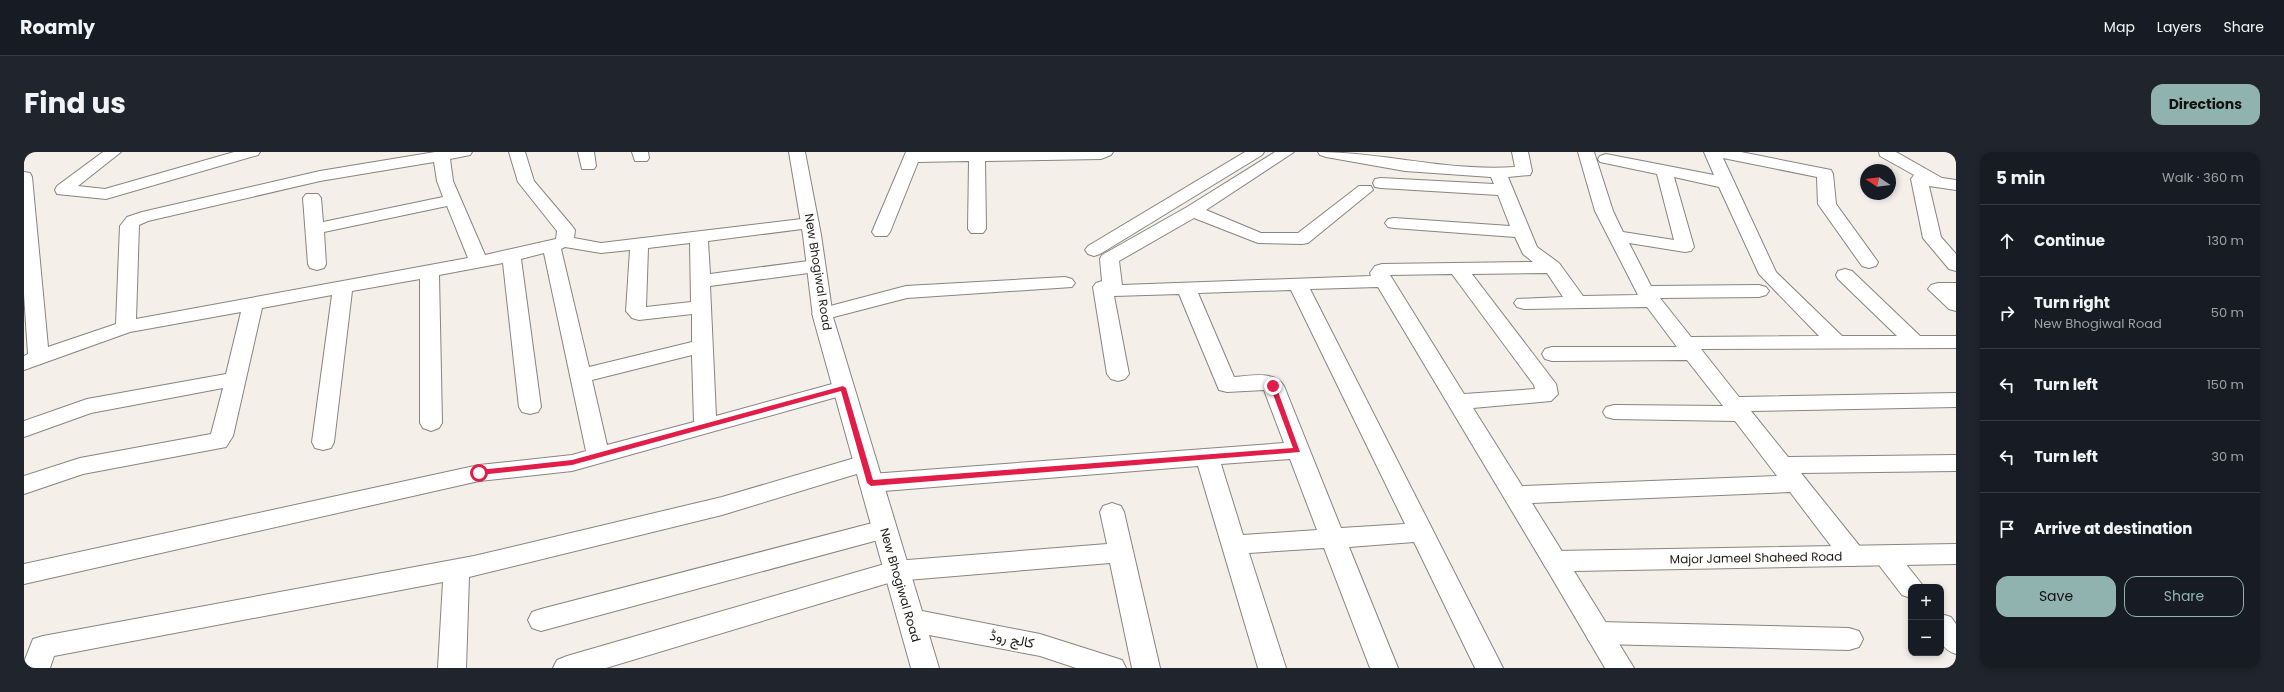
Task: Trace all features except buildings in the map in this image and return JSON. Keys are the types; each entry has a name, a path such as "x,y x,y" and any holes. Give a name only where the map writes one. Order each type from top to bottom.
{"street":[{"path":"128,152 109,155 63,190 106,194 252,152"},
{"path":"126,327 130,226 133,221 142,217 402,157 464,152"},
{"path":"517,152 526,182 566,230 558,243 580,376 598,455"},
{"name":"New Bhogiwal Road","path":"797,152 810,223 822,314 895,571 925,668"},
{"path":"881,232 913,155 977,157 1101,154 1105,152"},
{"path":"1094,250 1256,152"},
{"path":"1118,374 1107,289 1109,259 1193,211 1286,152"},
{"path":"1326,152 1404,166 1498,173 1524,171 1520,152"},
{"path":"1443,152 1448,170"},
{"path":"1586,152 1604,211 1649,296 1737,409 1785,475 1853,556"},
{"path":"1712,152 1768,274 1836,342"},
{"path":"1717,152 1825,174 1827,204 1869,262"},
{"path":"1892,152 1937,181"},
{"path":"441,155 445,181 479,262"},
{"path":"977,157 977,229"},
{"path":"1606,159 1726,183"},
{"path":"1616,236 1685,247 1664,170"},
{"path":"1498,173 1529,250 1552,267 1577,302"},
{"path":"24,177 31,361 126,327 511,256 558,243 601,248 810,223"},
{"path":"1956,185 1919,179 1932,238 1956,265"},
{"path":"1193,211 1258,238 1302,239 1373,187 1505,190"},
{"path":"312,198 317,264"},
{"path":"314,229 453,200"},
{"path":"1394,223 1522,232"},
{"path":"700,236 705,426"},
{"path":"639,243 636,311 639,314 701,307"},
{"path":"511,256 530,407"},
{"path":"701,281 816,266"},
{"path":"1552,267 1379,271 1620,668"},
{"path":"1458,269 1546,384 1547,394 1543,396 1459,402"},
{"path":"428,271 431,423"},
{"path":"1845,275 1915,342"},
{"path":"1107,289 1186,288 1384,281"},
{"path":"822,314 906,292 1065,283"},
{"path":"1298,284 1489,668"},
{"path":"323,442 343,287"},
{"path":"1186,288 1227,385 1270,383 1273,386 1384,668"},
{"path":"1956,290 1938,289 1956,305"},
{"path":"1524,304 1759,291"},
{"path":"24,485 80,466 218,441 222,436 234,379 253,304"},
{"path":"1552,354 1836,342 1956,342"},
{"path":"580,376 702,346"},
{"path":"24,429 87,406 234,379"},
{"path":"24,574 479,473 572,463 843,388"},
{"path":"1614,412 1737,409 1956,400"},
{"path":"36,668 43,647 456,569 868,473 1206,457 1297,450"},
{"path":"1206,457 1272,668"},
{"path":"1515,495 1956,463"},
{"path":"1112,512 1146,668"},
{"path":"542,620 884,529"},
{"path":"1234,545 1422,532"},
{"path":"567,668 895,571 1120,553"},
{"name":"Major Jameel Shaheed Road","path":"1555,561 1956,554"},
{"path":"1885,556 1908,584"},
{"path":"452,668 456,569"},
{"name":"کالج روڈ","path":"910,620 1040,645 1112,668"},
{"path":"1944,629 1956,643"},
{"path":"1598,633 1849,639"}],"route":[{"path":"479,473 572,463 843,388 871,483 1297,450 1273,386"}]}
